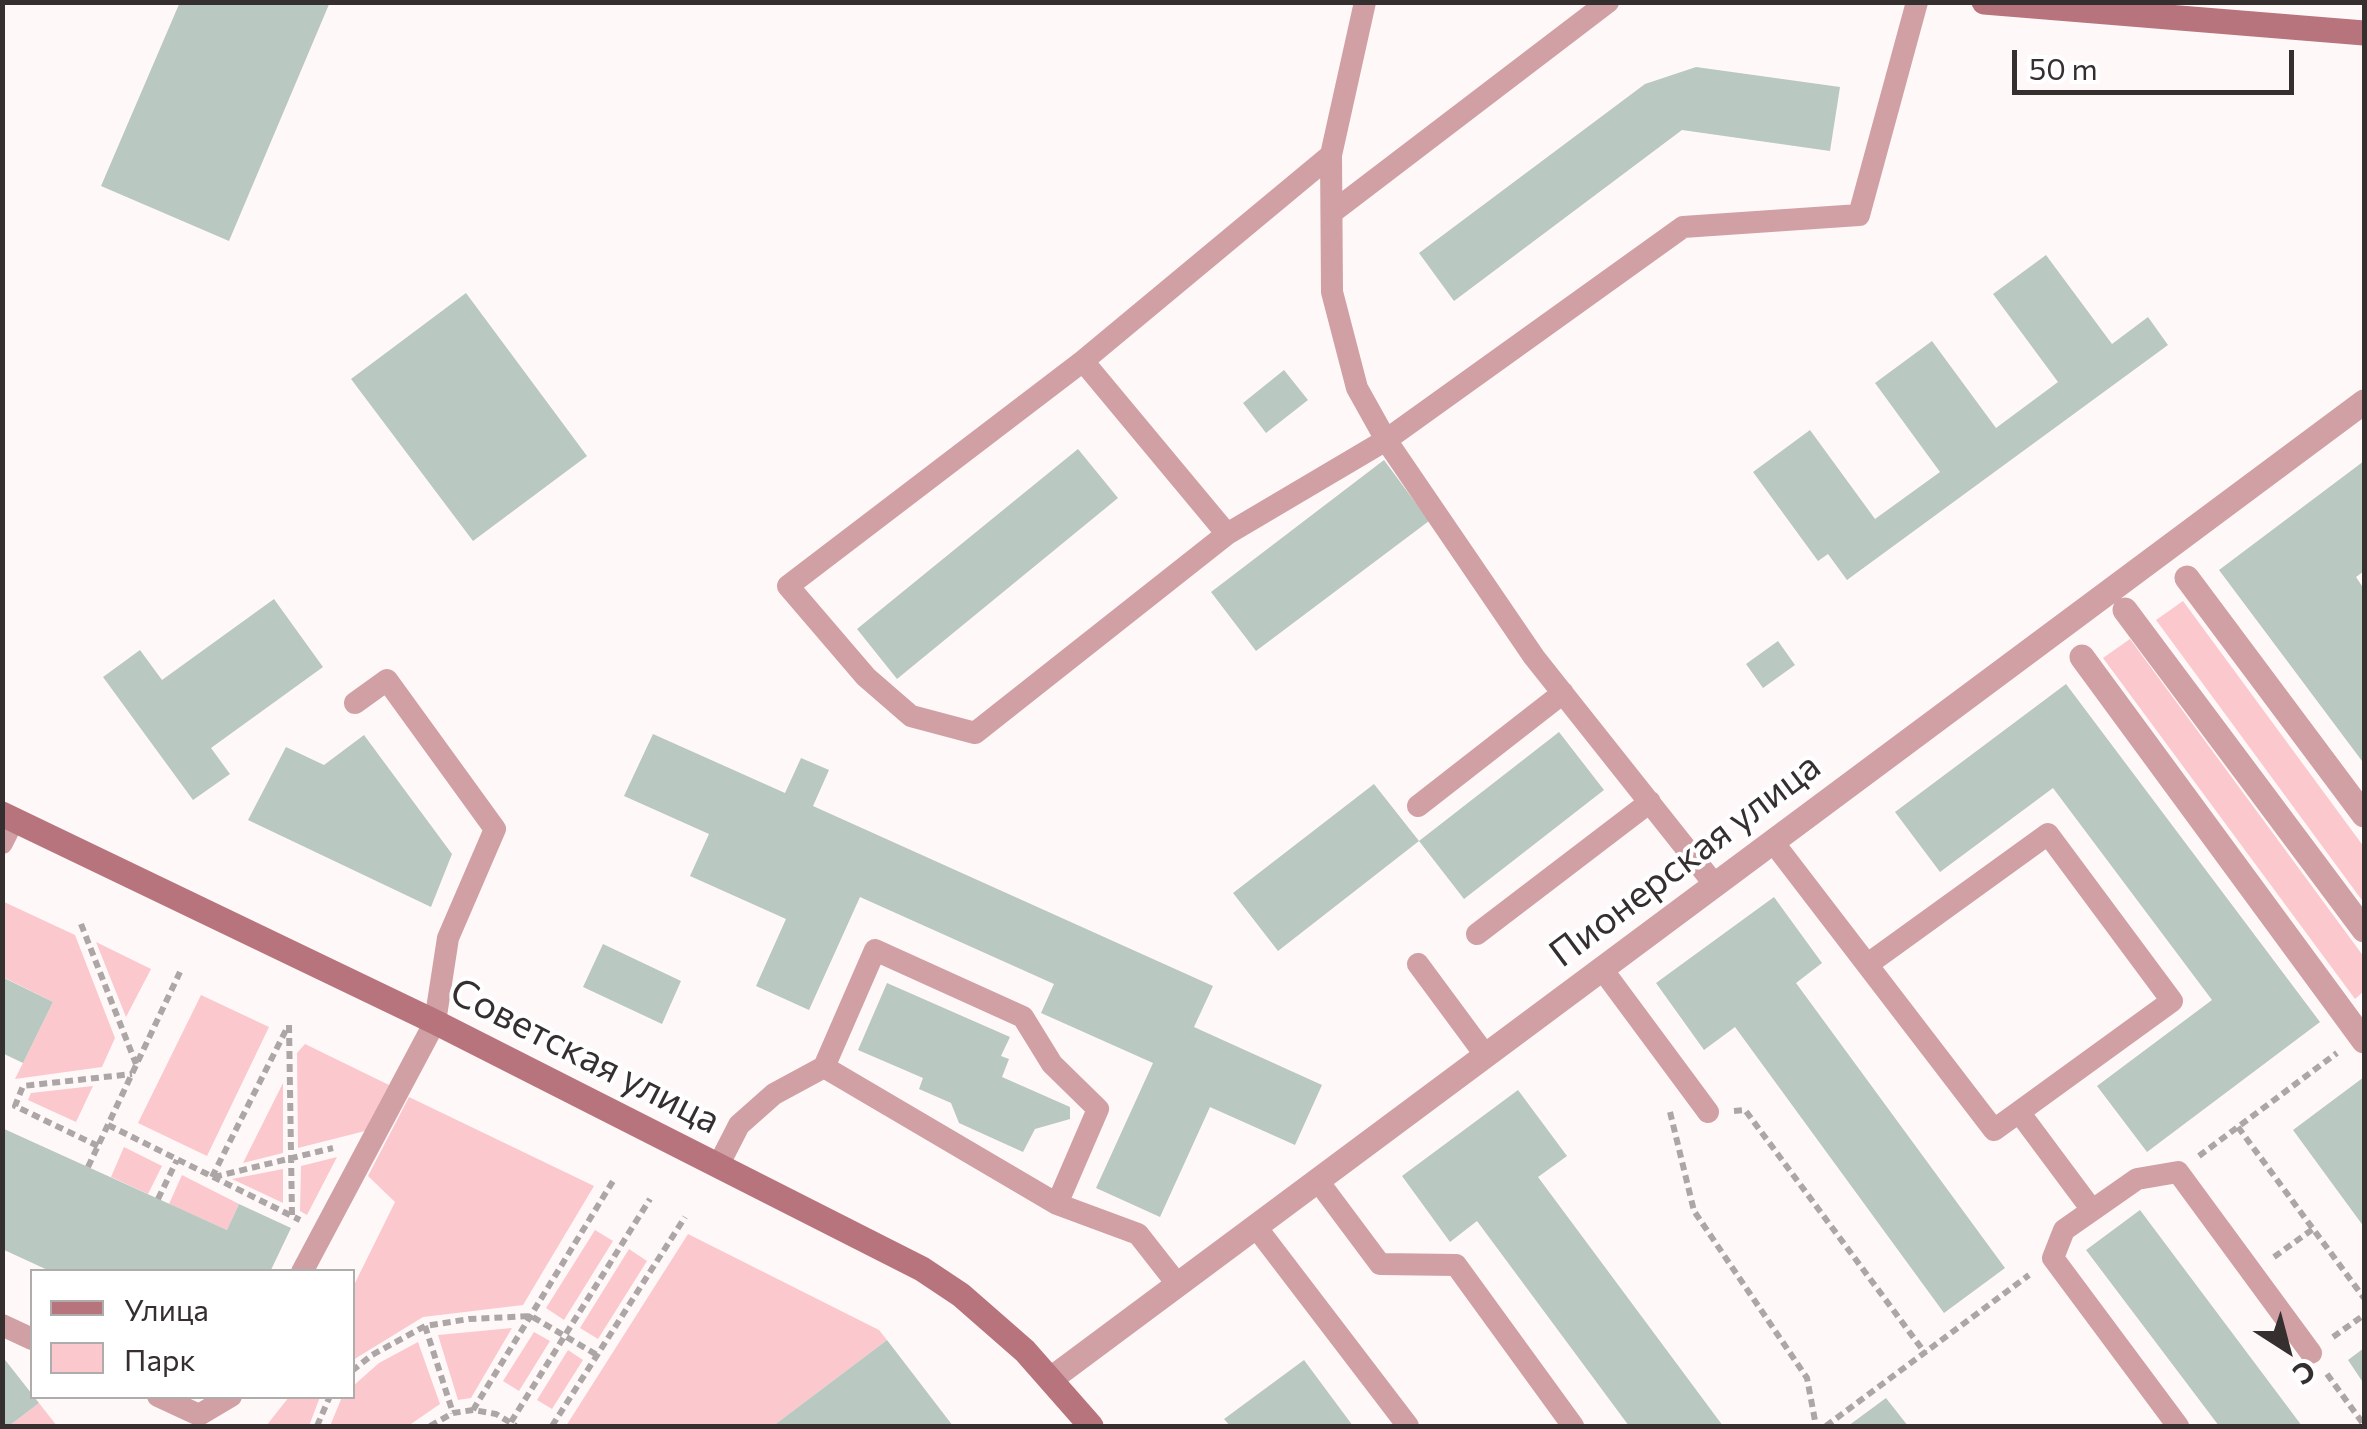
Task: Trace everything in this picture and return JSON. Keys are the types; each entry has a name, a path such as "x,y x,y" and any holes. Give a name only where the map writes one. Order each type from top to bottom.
{"street":[{"path":"1984,2 2364,34"},
{"name":"Пионерская улица","path":"1051,1379 2364,402"},
{"path":"2187,578 2364,815"},
{"path":"2125,610 2364,930"},
{"path":"2082,656 2360,1028"},
{"name":"Советская улица","path":"6,825 435,1022 922,1269 999,1327 1051,1379 1090,1426"}],"lane":[{"path":"1366,2 1331,155 1332,292 1356,388 1386,440 1563,694 1714,886"},
{"path":"1334,210 1608,2"},
{"path":"1331,155 1083,362 788,586 866,677 911,716 975,733 1227,534 1386,440 1683,227 1859,215 1917,2"},
{"path":"1083,362 1227,534"},
{"path":"304,1269 435,1022 448,938 495,830 388,680 356,704"},
{"path":"1418,806 1563,694"},
{"path":"1478,934 1650,802"},
{"path":"1773,842 1994,1130 2172,1001 2048,834 1868,964"},
{"path":"718,1166 739,1124 774,1094 824,1067 875,950 1022,1017 1052,1064 1098,1109 1057,1204"},
{"path":"1418,964 1486,1056"},
{"path":"1602,969 1708,1112"},
{"path":"824,1067 1057,1204 1138,1234 1178,1285"},
{"path":"2019,1112 2092,1210"},
{"path":"2178,1426 2053,1258 2064,1230 2137,1179 2178,1172 2311,1352"},
{"path":"1318,1180 1380,1264 1456,1265 1573,1426"},
{"path":"1256,1226 1408,1426"},
{"path":"2,1325 30,1337"},
{"path":"164,1399 199,1415 226,1399"}],"path":[{"path":"81,924 134,1070"},
{"path":"88,1167 180,972"},
{"path":"212,1177 289,1025 292,1216"},
{"path":"2178,1172 2360,1028"},
{"path":"1670,1060 1670,1123 1694,1211 1807,1378 1816,1426"},
{"path":"98,1146 15,1106 23,1086 134,1070"},
{"path":"1708,1112 1745,1110 1925,1353"},
{"path":"108,1125 324,1232"},
{"path":"2238,1127 2364,1298"},
{"path":"212,1177 373,1139"},
{"path":"158,1199 178,1160"},
{"path":"473,1410 613,1181"},
{"path":"430,1426 453,1413 473,1410 514,1424 650,1199"},
{"path":"552,1426 684,1217"},
{"path":"2252,1273 2313,1228"},
{"path":"1826,1426 2053,1258"},
{"path":"355,1369 372,1354 425,1326 531,1316 598,1355"},
{"path":"425,1326 453,1413"},
{"path":"317,1426 329,1399"}],"green space":[{"path":"2183,601 2364,847 2364,903 2156,620"},
{"path":"2130,639 2364,957 2364,991 2355,999 2103,658"},
{"path":"2,901 75,935 115,1038 102,1067 15,1079 53,1002 3,977"},
{"path":"96,942 151,969 126,1017"},
{"path":"201,995 269,1027 207,1156 138,1123"},
{"path":"305,1044 389,1085 365,1131 298,1148 297,1053"},
{"path":"283,1083 283,1153 243,1163"},
{"path":"93,1086 76,1122 28,1100 31,1093"},
{"path":"409,1097 594,1186 523,1305 423,1317 355,1359 355,1283 395,1202 368,1176"},
{"path":"124,1147 162,1166 148,1194 111,1177"},
{"path":"337,1157 307,1215 300,1211 301,1166"},
{"path":"283,1169 283,1203 232,1179"},
{"path":"182,1175 239,1204 227,1230 169,1204"},
{"path":"595,1230 613,1241 564,1320 546,1308"},
{"path":"688,1234 879,1330 887,1340 773,1426 566,1426"},
{"path":"629,1249 647,1261 598,1339 580,1328"},
{"path":"512,1328 471,1398 458,1400 438,1335"},
{"path":"534,1332 550,1341 519,1391 503,1381"},
{"path":"418,1342 440,1404 408,1426 330,1426 341,1399 355,1399 355,1384 379,1363"},
{"path":"568,1350 583,1360 552,1409 537,1400"},
{"path":"287,1399 319,1399 309,1426 266,1426"},
{"path":"39,1403 57,1426 9,1426"}],"building":[{"path":"180,2 330,2 229,241 101,186"},
{"path":"1696,67 1840,87 1830,151 1682,130 1454,301 1419,253 1645,84"},
{"path":"2046,255 2112,344 2148,317 2168,345 1847,580 1828,554 1818,561 1753,472 1810,430 1875,519 1940,472 1875,383 1932,341 1996,428 2058,382 1993,294"},
{"path":"466,293 587,456 473,541 351,379"},
{"path":"1284,370 1308,400 1266,433 1243,403"},
{"path":"1078,449 1118,498 897,679 857,629"},
{"path":"1384,460 1429,521 1256,651 1211,592"},
{"path":"2364,461 2364,571 2356,577 2364,589 2362,761 2219,570"},
{"path":"274,599 323,667 211,748 230,774 193,800 103,677 140,650 162,680"},
{"path":"1778,641 1795,665 1763,688 1746,664"},
{"path":"2066,684 2320,1022 2147,1152 2097,1086 2212,1000 2053,788 1940,872 1895,812"},
{"path":"1559,732 1604,790 1464,899 1419,841"},
{"path":"653,734 785,793 801,758 829,770 813,806 1213,986 1194,1027 1322,1085 1295,1145 1210,1107 1160,1217 1096,1188 1153,1063 1041,1013 1054,984 860,897 809,1010 756,986 786,919 690,876 709,834 624,796"},
{"path":"364,735 452,854 431,907 248,820 286,747 324,765"},
{"path":"1374,784 1419,841 1278,951 1233,893"},
{"path":"1774,897 1822,963 1796,983 2005,1268 1944,1313 1735,1027 1704,1050 1656,983"},
{"path":"603,944 681,981 662,1024 583,987"},
{"path":"2,977 53,1002 23,1063 2,1053"},
{"path":"887,983 1010,1037 1001,1056 1009,1059 1002,1077 1070,1107 1070,1119 1035,1129 1023,1152 959,1123 951,1103 919,1089 923,1078 858,1050"},
{"path":"2364,1077 2364,1227 2293,1130"},
{"path":"1518,1090 1567,1156 1538,1177 1723,1426 1629,1426 1477,1221 1450,1242 1402,1176"},
{"path":"2,1128 227,1230 239,1204 291,1228 271,1269 45,1269 2,1249"},
{"path":"2140,1210 2302,1426 2219,1426 2086,1250"},
{"path":"887,1340 953,1426 773,1426"},
{"path":"2364,1348 2364,1384 2348,1360"},
{"path":"2,1356 30,1392 30,1399 39,1403 9,1426 2,1426"},
{"path":"1304,1360 1353,1426 1230,1426 1224,1419"},
{"path":"1886,1398 1908,1426 1848,1426"}]}
